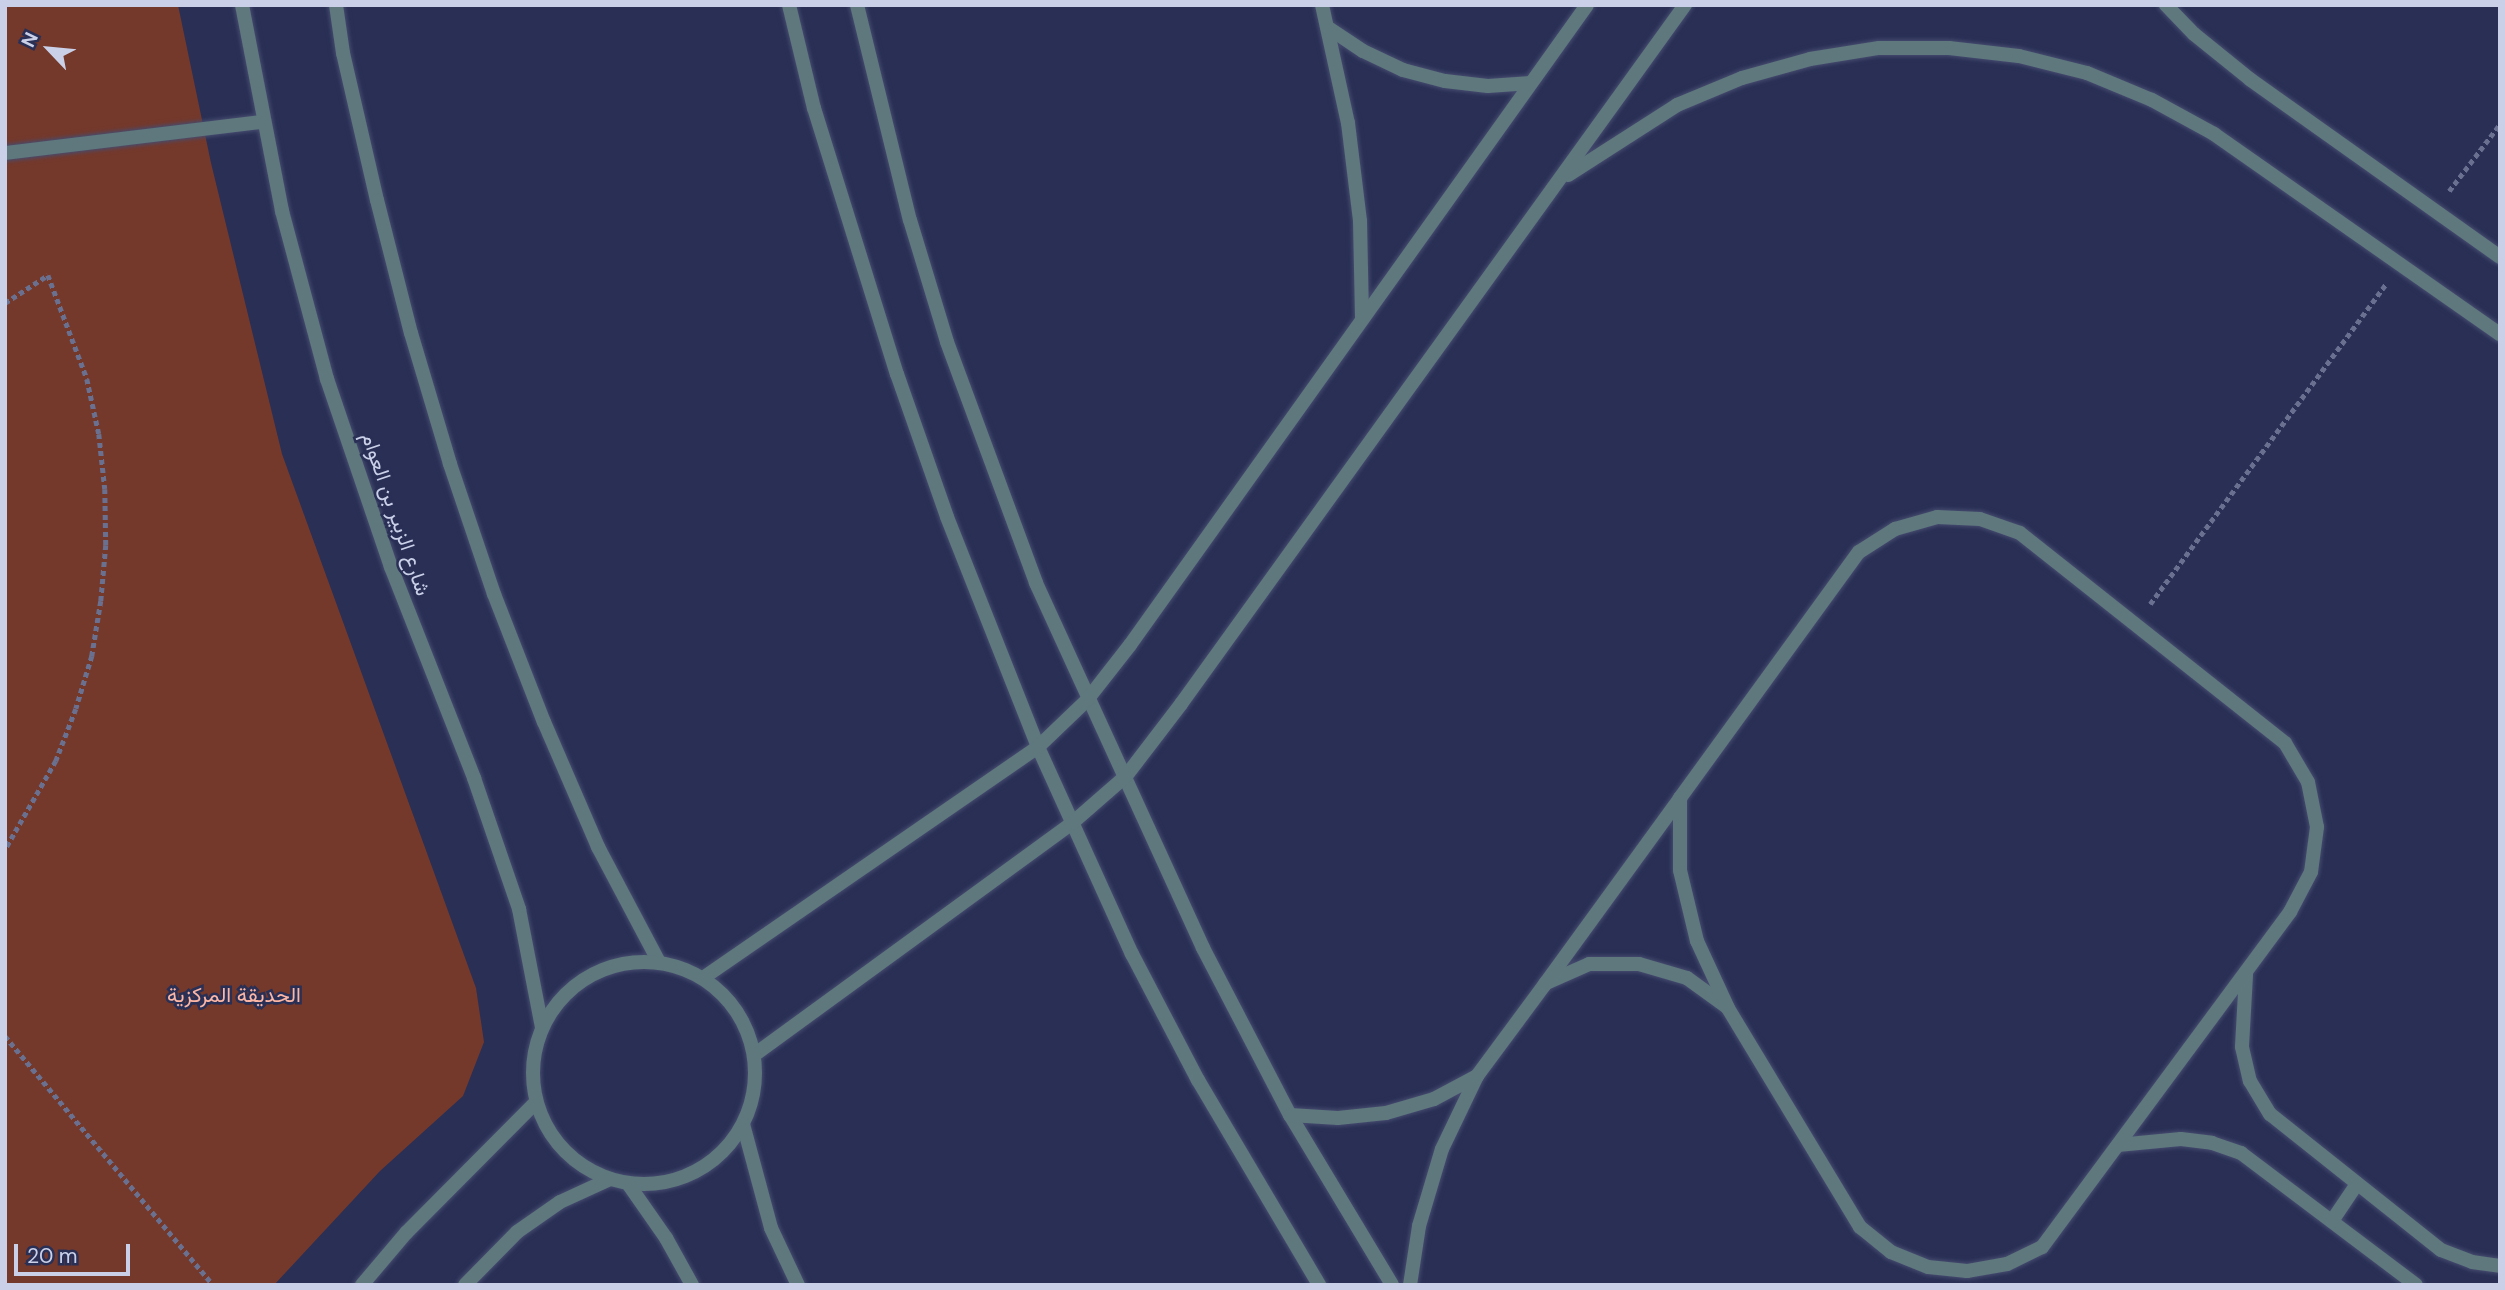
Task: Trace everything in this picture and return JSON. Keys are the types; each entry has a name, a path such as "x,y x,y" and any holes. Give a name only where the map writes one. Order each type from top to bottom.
{"street":[{"name":"شارع الزبير بن العوام","path":"242,5 282,212 327,379 391,567 474,778 519,909 542,1027"},
{"path":"336,5 343,53 377,200 411,333 450,464 494,594 544,722 598,847 659,962"},
{"path":"789,5 818,121 897,374 947,517 1038,747 1132,954 1198,1080 1319,1285"},
{"path":"857,5 910,220 947,342 1036,583 1087,700 1126,776 1203,948 1290,1115 1392,1285"},
{"path":"1322,5 1348,123 1360,221 1362,319"},
{"path":"703,978 1038,747 1087,700 1130,645 1587,5"},
{"path":"754,1055 1071,824 1126,776 1181,704 1685,5"},
{"path":"2166,5 2194,34 2251,80 2500,257"},
{"path":"1327,27 1363,51 1403,70 1445,81 1488,86 1531,83"},
{"path":"1558,182 1677,105 1742,78 1810,59 1879,48 1949,48 2019,56 2087,73 2152,100 2214,134 2500,334"},
{"path":"5,153 263,122"},
{"path":"1410,1285 1419,1226 1442,1149 1477,1076 1545,984 1679,798 1859,552 1895,529 1937,517 1948,517 1980,519 2020,533 2285,743 2308,782 2317,827 2311,872 2291,912 2042,1247 2007,1264 1967,1271 1928,1267 1891,1252 1860,1227 1728,1008 1697,941 1680,870 1679,798"},
{"path":"659,962 682,968 703,978 737,1010 754,1055 754,1090 743,1124 723,1152 695,1173 663,1184 629,1185 608,1180 583,1167 562,1150 546,1128 536,1102 532,1076 534,1051 542,1027 562,997 590,975 623,963 659,962"},
{"path":"1545,984 1589,964 1639,964 1687,978 1728,1008"},
{"path":"2246,972 2242,1047 2250,1081 2270,1115 2441,1250 2473,1262 2500,1266"},
{"path":"1290,1115 1338,1118 1386,1113 1434,1099 1477,1076"},
{"path":"362,1285 406,1233 536,1102"},
{"path":"743,1124 771,1228 798,1285"},
{"path":"2118,1145 2181,1139 2212,1143 2241,1153 2416,1285"},
{"path":"465,1285 517,1232 560,1202 608,1180"},
{"path":"2332,1221 2357,1184"},
{"path":"629,1185 666,1238 692,1285"}],"path":[{"path":"2434,211 2500,124"},
{"path":"2135,625 2402,263"},
{"path":"5,303 48,275 88,379 106,489 102,601 92,656 56,761 5,850"},
{"path":"5,1036 213,1285"}],"green space":[{"name":"الحديقة المركزية","path":"5,5 178,5 211,163 282,454 476,988 484,1042 463,1096 380,1171 274,1285 5,1285"}]}
